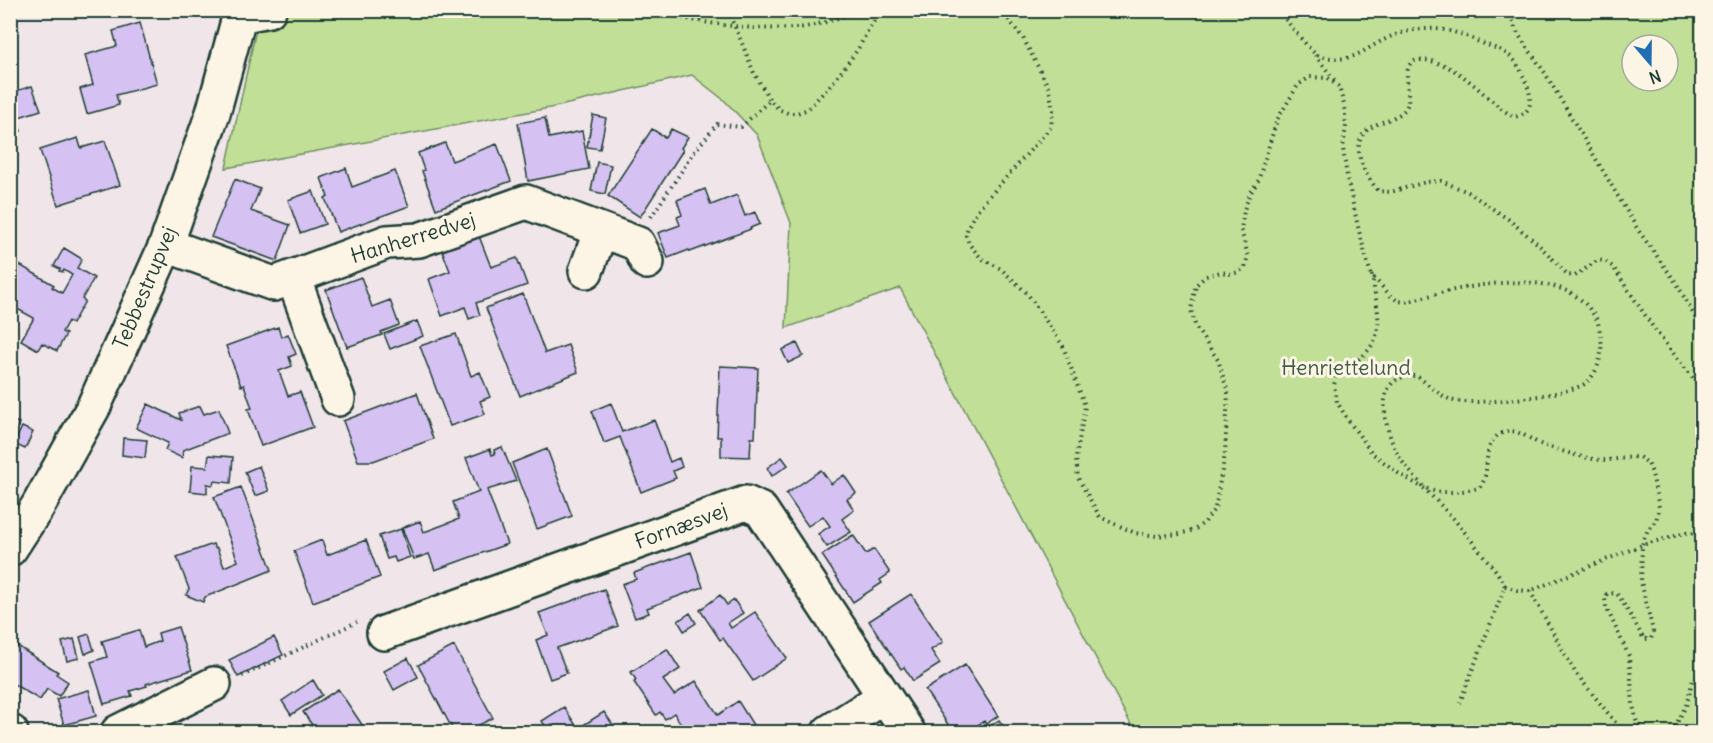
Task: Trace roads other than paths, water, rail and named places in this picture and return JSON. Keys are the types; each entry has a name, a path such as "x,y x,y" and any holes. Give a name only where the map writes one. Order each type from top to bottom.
{"street":[{"name":"Tebbestrupvej","path":"10,549 38,506 94,406 166,245 250,12"},
{"name":"Hanherredvej","path":"166,245 274,284 387,242 419,240 526,202 601,230 641,253"},
{"path":"586,271 601,230"},
{"path":"293,277 338,399"},
{"name":"Fornæsvej","path":"384,633 746,503 761,510 908,732"},
{"path":"118,732 214,684"},
{"path":"829,732 884,697"}],"park label":[{"name":"Henriettelund","path":"1346,368"}]}
